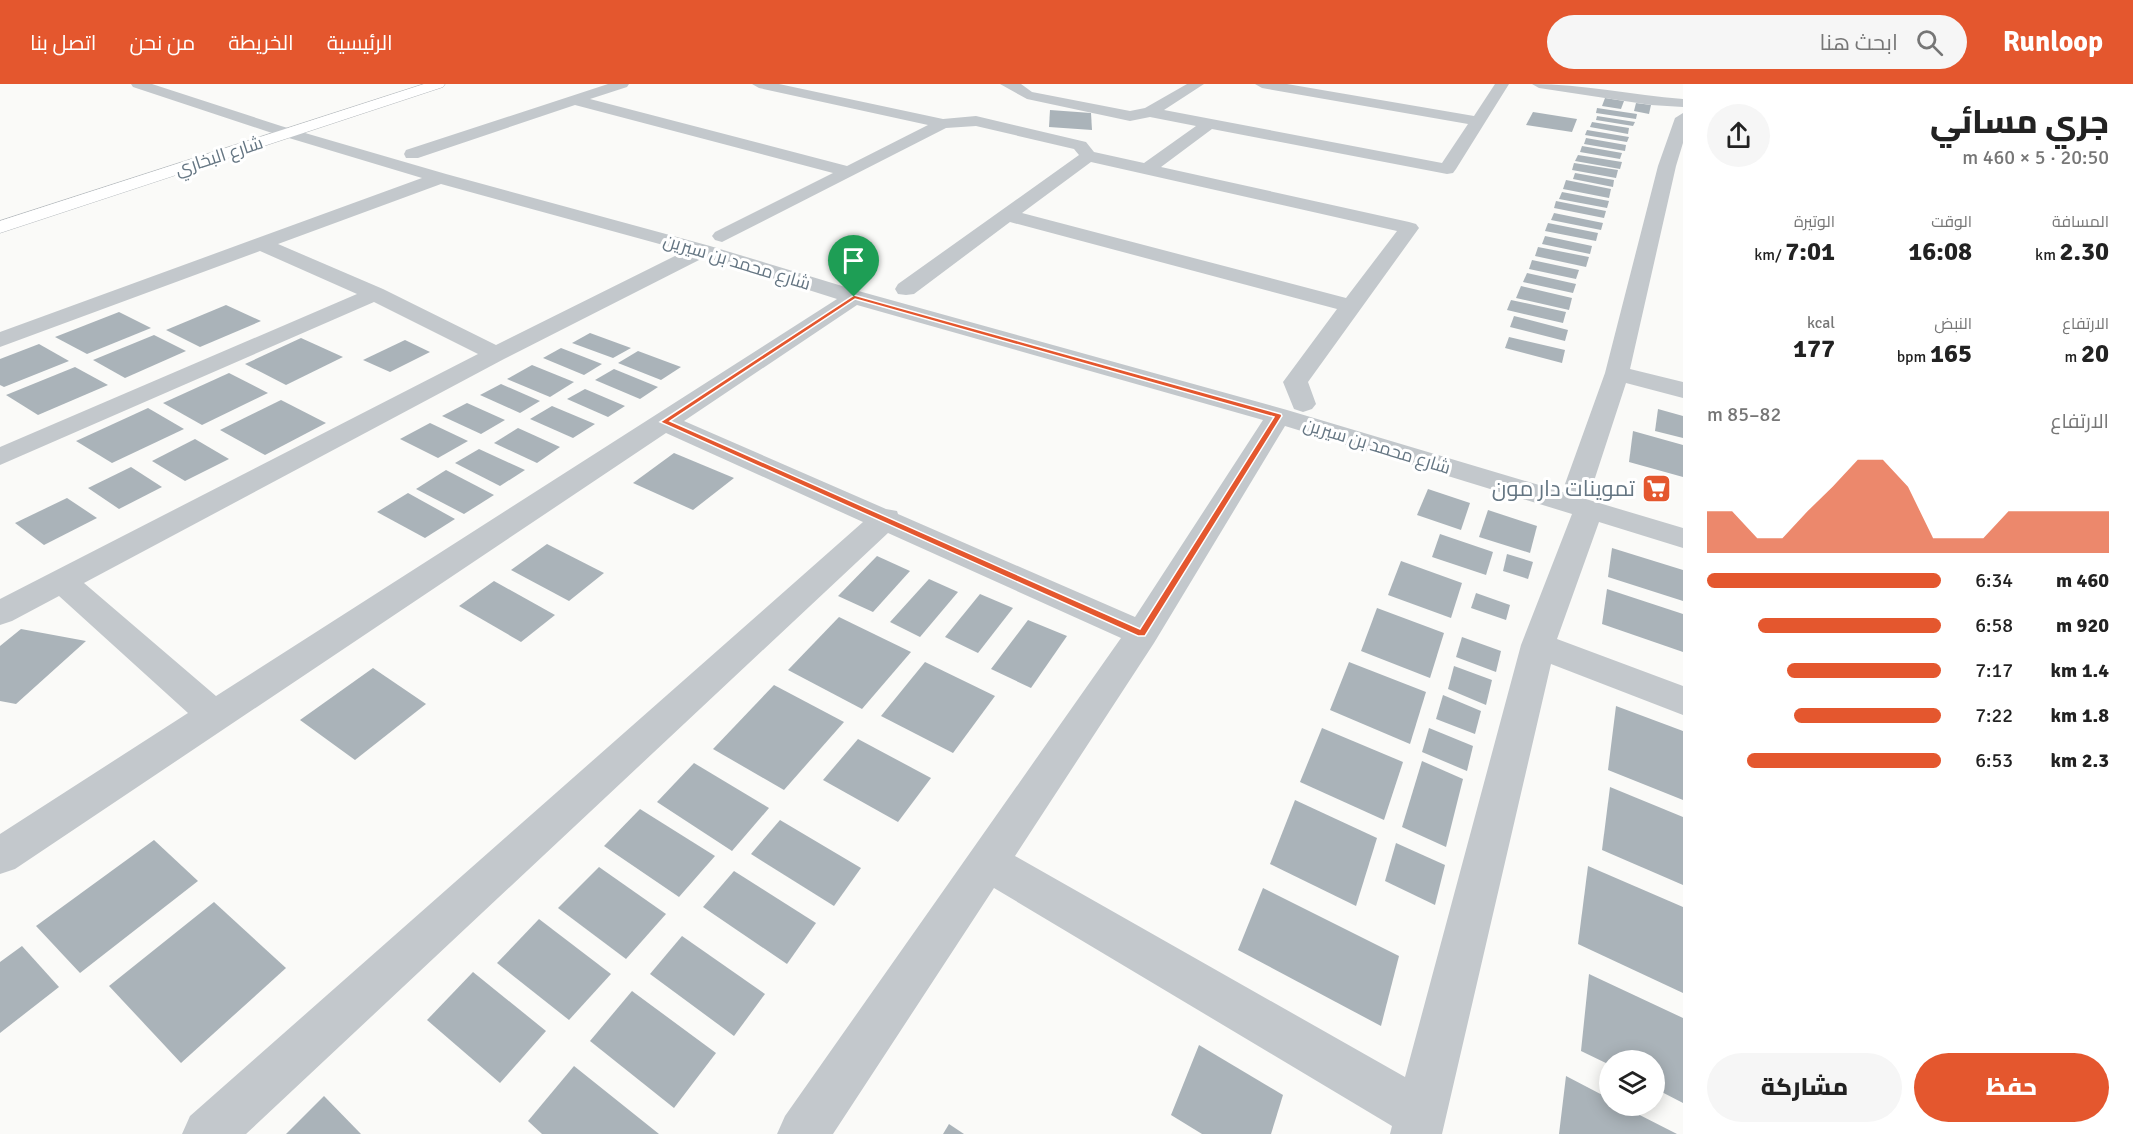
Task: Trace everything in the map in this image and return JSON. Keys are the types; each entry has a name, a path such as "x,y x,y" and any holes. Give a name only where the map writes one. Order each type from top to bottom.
{"main road":[{"name":"شارع البخاري","path":"0,216 415,84"},
{"name":"شارع البخاري","path":"0,227 294,124 438,84"}],"street":[{"name":"شارع محمد بن سيرين","path":"138,84 411,154 851,285 1589,495 1683,538"},
{"path":"411,154 622,84"},
{"path":"759,84 943,124 976,121 1080,145 1088,156 1409,228 1295,382 1291,410 803,1134"},
{"path":"1011,84 1028,95 1130,116 1150,112 1197,84"},
{"path":"1262,84 1478,121"},
{"path":"1150,112 1447,169 1502,84"},
{"path":"1539,84 1651,101 1683,102"},
{"path":"1577,84 1683,102"},
{"path":"976,121 1028,95"},
{"path":"575,100 850,172"},
{"path":"1147,169 1210,123"},
{"name":"شارع محمد بن سيرين","path":"294,124 440,178 712,243"},
{"path":"0,613 943,124"},
{"path":"986,861 1418,1124 1538,645 1589,495 1666,166 1681,127"},
{"path":"906,290 1088,156"},
{"path":"0,340 440,178"},
{"path":"1007,215 1351,306"},
{"path":"260,244 375,294 496,354"},
{"name":"شارع محمد بن سيرين","path":"883,283 1291,410"},
{"path":"0,856 664,422 851,285"},
{"path":"0,457 375,294"},
{"path":"1617,373 1683,390"},
{"path":"664,422 886,518 1142,634"},
{"path":"208,1134 886,518"},
{"path":"62,581 215,716"},
{"path":"1538,645 1683,700"}],"building":[{"path":"1605,98 1624,101 1621,109 1602,106"},
{"path":"1636,103 1651,105 1649,114 1634,111"},
{"path":"1597,108 1637,114 1636,119 1596,113"},
{"path":"1050,110 1091,113 1092,130 1049,127"},
{"path":"1533,112 1577,119 1572,132 1526,125"},
{"path":"1597,116 1635,122 1633,126 1596,120"},
{"path":"1592,122 1629,128 1628,134 1590,127"},
{"path":"1587,130 1629,137 1627,142 1585,135"},
{"path":"1586,138 1626,145 1625,151 1584,144"},
{"path":"1582,146 1622,153 1620,159 1580,152"},
{"path":"1578,155 1622,162 1620,169 1575,161"},
{"path":"1574,163 1618,170 1616,178 1572,170"},
{"path":"1575,173 1614,180 1613,187 1573,179"},
{"path":"1566,180 1611,189 1609,198 1563,189"},
{"path":"1562,192 1609,201 1607,208 1559,199"},
{"path":"1556,201 1606,211 1604,218 1554,208"},
{"path":"1554,213 1603,223 1601,230 1551,220"},
{"path":"1548,223 1598,233 1596,241 1545,231"},
{"path":"1545,236 1592,246 1590,254 1542,244"},
{"path":"1538,247 1589,257 1586,267 1535,256"},
{"path":"1532,260 1579,270 1576,279 1529,269"},
{"path":"1527,273 1576,284 1573,293 1523,282"},
{"path":"1521,286 1572,298 1569,310 1516,298"},
{"path":"1511,300 1566,312 1563,323 1507,310"},
{"path":"226,305 261,321 200,347 166,330"},
{"path":"119,312 151,328 87,354 55,337"},
{"path":"1514,316 1568,330 1565,341 1510,327"},
{"path":"590,333 631,348 613,358 572,343"},
{"path":"154,335 186,351 125,378 93,360"},
{"path":"1509,337 1565,350 1562,363 1505,348"},
{"path":"301,338 343,357 286,385 245,364"},
{"path":"405,340 430,352 390,372 363,360"},
{"path":"39,344 69,361 4,387 0,385 0,359"},
{"path":"561,348 602,364 584,375 543,358"},
{"path":"638,351 681,367 661,380 618,363"},
{"path":"532,365 574,382 550,397 507,379"},
{"path":"75,367 108,385 38,415 6,395"},
{"path":"614,369 658,387 640,399 595,380"},
{"path":"229,373 268,393 202,425 163,403"},
{"path":"501,384 540,401 520,413 480,395"},
{"path":"585,389 625,406 608,417 567,399"},
{"path":"281,400 326,423 265,455 220,430"},
{"path":"467,403 505,420 481,434 442,416"},
{"path":"552,406 595,424 573,438 530,419"},
{"path":"148,408 184,429 112,463 76,441"},
{"path":"1658,409 1683,416 1683,438 1655,431"},
{"path":"430,423 468,441 438,458 400,439"},
{"path":"518,428 560,447 537,463 494,443"},
{"path":"1633,431 1683,445 1683,477 1629,462"},
{"path":"195,439 229,459 185,481 152,461"},
{"path":"479,449 525,470 500,486 455,463"},
{"path":"674,453 734,478 693,510 633,483"},
{"path":"131,467 162,487 119,509 88,488"},
{"path":"446,470 494,495 464,514 416,489"},
{"path":"1428,489 1470,503 1461,530 1417,515"},
{"path":"408,493 455,519 425,538 377,512"},
{"path":"67,498 97,518 44,545 15,523"},
{"path":"1488,510 1537,526 1530,553 1479,537"},
{"path":"1440,534 1493,552 1486,575 1432,557"},
{"path":"547,544 604,573 569,601 511,570"},
{"path":"1612,548 1683,570 1683,601 1608,577"},
{"path":"1507,554 1533,562 1528,579 1503,571"},
{"path":"877,556 910,571 873,612 838,596"},
{"path":"1401,561 1462,583 1451,618 1388,595"},
{"path":"929,579 958,592 920,637 890,622"},
{"path":"494,581 555,615 521,642 459,606"},
{"path":"1607,589 1683,614 1683,652 1602,624"},
{"path":"1476,593 1510,605 1506,620 1471,608"},
{"path":"980,594 1013,608 978,653 945,637"},
{"path":"1377,608 1444,633 1430,678 1361,651"},
{"path":"839,617 911,652 862,709 788,670"},
{"path":"1028,620 1067,636 1031,688 991,669"},
{"path":"21,629 86,641 16,704 0,701 0,646"},
{"path":"1462,637 1501,651 1496,672 1456,657"},
{"path":"925,662 995,696 953,753 881,716"},
{"path":"1349,662 1426,692 1410,744 1330,710"},
{"path":"1454,666 1492,680 1486,705 1448,689"},
{"path":"373,668 426,704 355,760 300,720"},
{"path":"774,685 844,722 784,790 713,749"},
{"path":"1443,695 1481,711 1475,734 1436,719"},
{"path":"1616,706 1683,731 1683,800 1608,770"},
{"path":"1322,728 1403,762 1384,820 1300,782"},
{"path":"1429,728 1473,746 1467,771 1422,752"},
{"path":"858,739 931,778 898,822 823,780"},
{"path":"1422,761 1463,779 1446,847 1402,827"},
{"path":"694,763 769,808 732,851 657,802"},
{"path":"1610,787 1683,817 1683,885 1602,850"},
{"path":"1295,800 1377,838 1356,906 1270,864"},
{"path":"640,809 715,856 679,897 604,846"},
{"path":"780,820 861,868 834,906 751,854"},
{"path":"154,840 198,881 80,973 36,926"},
{"path":"1396,843 1445,865 1435,905 1385,881"},
{"path":"1588,866 1683,907 1683,993 1578,944"},
{"path":"599,867 666,914 626,959 558,908"},
{"path":"734,871 816,923 787,964 703,907"},
{"path":"1263,888 1399,956 1381,1026 1238,950"},
{"path":"214,902 286,968 181,1063 109,986"},
{"path":"539,919 611,974 569,1020 497,963"},
{"path":"682,936 765,994 734,1036 650,974"},
{"path":"22,946 59,987 0,1033 0,962"},
{"path":"473,972 546,1031 500,1083 427,1020"},
{"path":"1589,974 1683,1018 1683,1103 1665,1094 1665,1050 1599,1050 1599,1060 1581,1051"},
{"path":"632,991 716,1053 674,1108 590,1041"},
{"path":"1199,1045 1283,1095 1271,1134 1202,1134 1171,1115"},
{"path":"574,1066 659,1134 542,1134 528,1121"},
{"path":"1566,1076 1599,1093 1599,1116 1642,1116 1677,1134 1559,1134"},
{"path":"324,1096 361,1134 286,1134"},
{"path":"949,1124 964,1134 943,1134"}],"place":[{"name":"تموينات دار مون","path":"1656,488"}],"route":[{"path":"854,297 1278,416 1142,634 886,518 664,422 854,297"}]}
